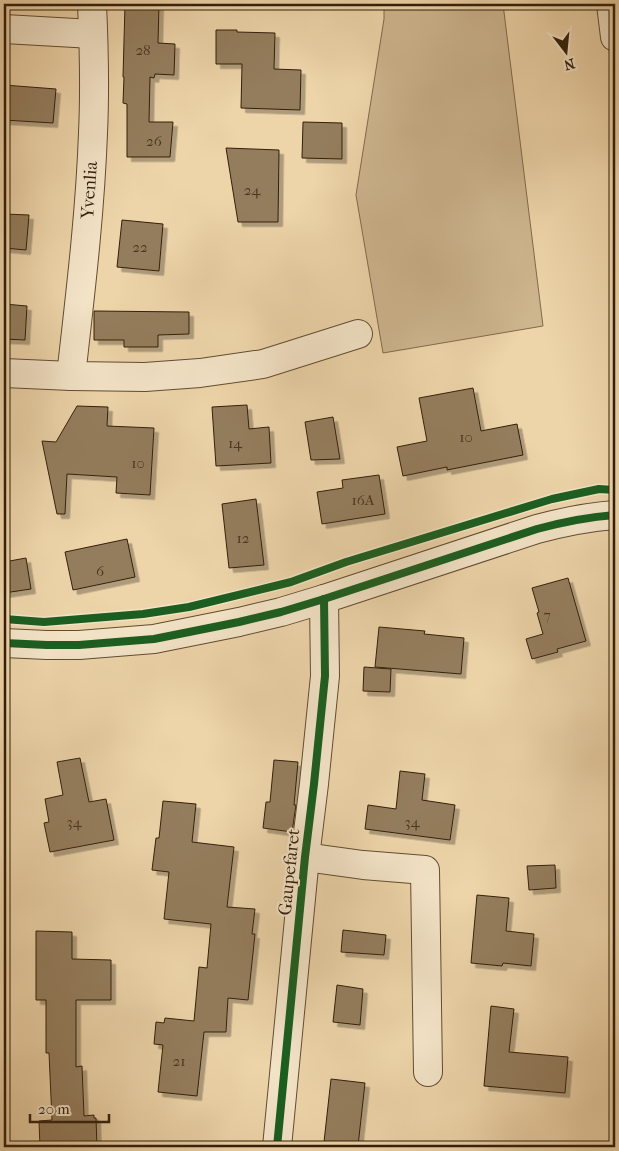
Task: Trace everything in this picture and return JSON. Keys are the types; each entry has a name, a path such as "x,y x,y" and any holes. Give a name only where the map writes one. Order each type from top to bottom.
{"street":[{"name":"Yvenlia","path":"71,376 86,234 93,133 92,4"},
{"path":"611,4 615,37"},
{"path":"4,28 93,34"},
{"path":"4,373 145,377 200,373 263,364 358,334"},
{"path":"4,643 80,645 154,639 239,622 324,599 537,529 594,516 615,516"},
{"name":"Gaupefaret","path":"276,1147 325,676 324,599"},
{"name":"Gaupefaret","path":"305,857 364,865 425,870 428,1072"}],"shaded area":[{"path":"384,4 503,4 543,326 383,353 356,195 384,19"}],"building":[{"path":"125,4 159,4 158,43 175,44 174,75 155,74 154,78 150,77 149,122 173,122 170,157 127,157 127,104 123,103"},
{"path":"216,30 275,33 274,69 301,70 300,110 241,108 242,64 216,64"},
{"path":"4,85 56,89 53,123 4,120"},
{"path":"303,122 342,123 342,159 302,158"},
{"path":"226,148 279,150 278,222 238,222"},
{"path":"4,214 29,215 26,250 4,248"},
{"path":"122,220 163,224 159,271 117,267"},
{"path":"4,304 27,306 25,340 4,339"},
{"path":"94,311 189,312 189,334 158,335 158,347 124,347 124,340 94,340"},
{"path":"473,388 481,431 517,424 523,455 447,470 447,467 403,476 397,447 427,441 419,398"},
{"path":"247,405 249,429 269,427 271,463 216,466 212,407"},
{"path":"77,406 108,407 107,426 154,428 150,495 116,493 117,477 67,474 65,514 57,514 42,441 56,442"},
{"path":"333,417 340,459 311,460 305,422"},
{"path":"379,475 385,514 322,524 317,492 343,488 342,480"},
{"path":"256,499 264,565 229,568 222,504"},
{"path":"127,539 135,577 73,590 65,552"},
{"path":"26,558 31,589 4,593 4,562"},
{"path":"568,578 586,641 557,649 558,652 532,659 526,639 543,634 532,588"},
{"path":"379,627 425,631 424,634 464,638 461,674 375,667"},
{"path":"364,667 391,669 390,692 363,691"},
{"path":"80,758 89,802 106,799 114,840 50,852 44,823 49,822 45,799 63,795 57,762"},
{"path":"274,760 298,762 294,805 296,805 292,832 263,828 266,802 270,802"},
{"path":"400,771 425,774 422,800 455,805 450,840 365,829 368,805 396,809"},
{"path":"163,801 196,804 192,842 234,847 227,907 255,909 252,934 255,934 248,1000 228,998 226,1032 204,1032 197,1096 158,1092 163,1045 154,1044 156,1022 164,1023 165,1018 194,1021 199,967 207,968 211,924 164,919 169,872 152,870 156,838 159,838"},
{"path":"555,865 556,888 529,890 527,866"},
{"path":"477,895 509,898 506,931 534,934 531,966 503,963 502,966 471,963"},
{"path":"343,930 386,935 384,955 341,952"},
{"path":"36,931 72,932 72,959 111,960 111,1000 76,1000 76,1067 82,1066 84,1116 94,1115 94,1118 96,1118 97,1147 40,1147 39,1121 52,1120 49,1053 46,1053 46,1000 36,1000"},
{"path":"337,985 363,989 360,1025 333,1022"},
{"path":"491,1006 514,1009 509,1052 568,1057 565,1093 484,1086"},
{"path":"331,1079 365,1083 358,1146 324,1142"}],"cycle path":[{"path":"4,619 44,622 143,614 189,607 291,582 346,562 552,499 599,489 615,490"},
{"path":"4,643 79,645 154,639 239,622 324,599 537,529 576,520 615,515"},
{"path":"277,1147 305,857 325,676 324,599"}]}
